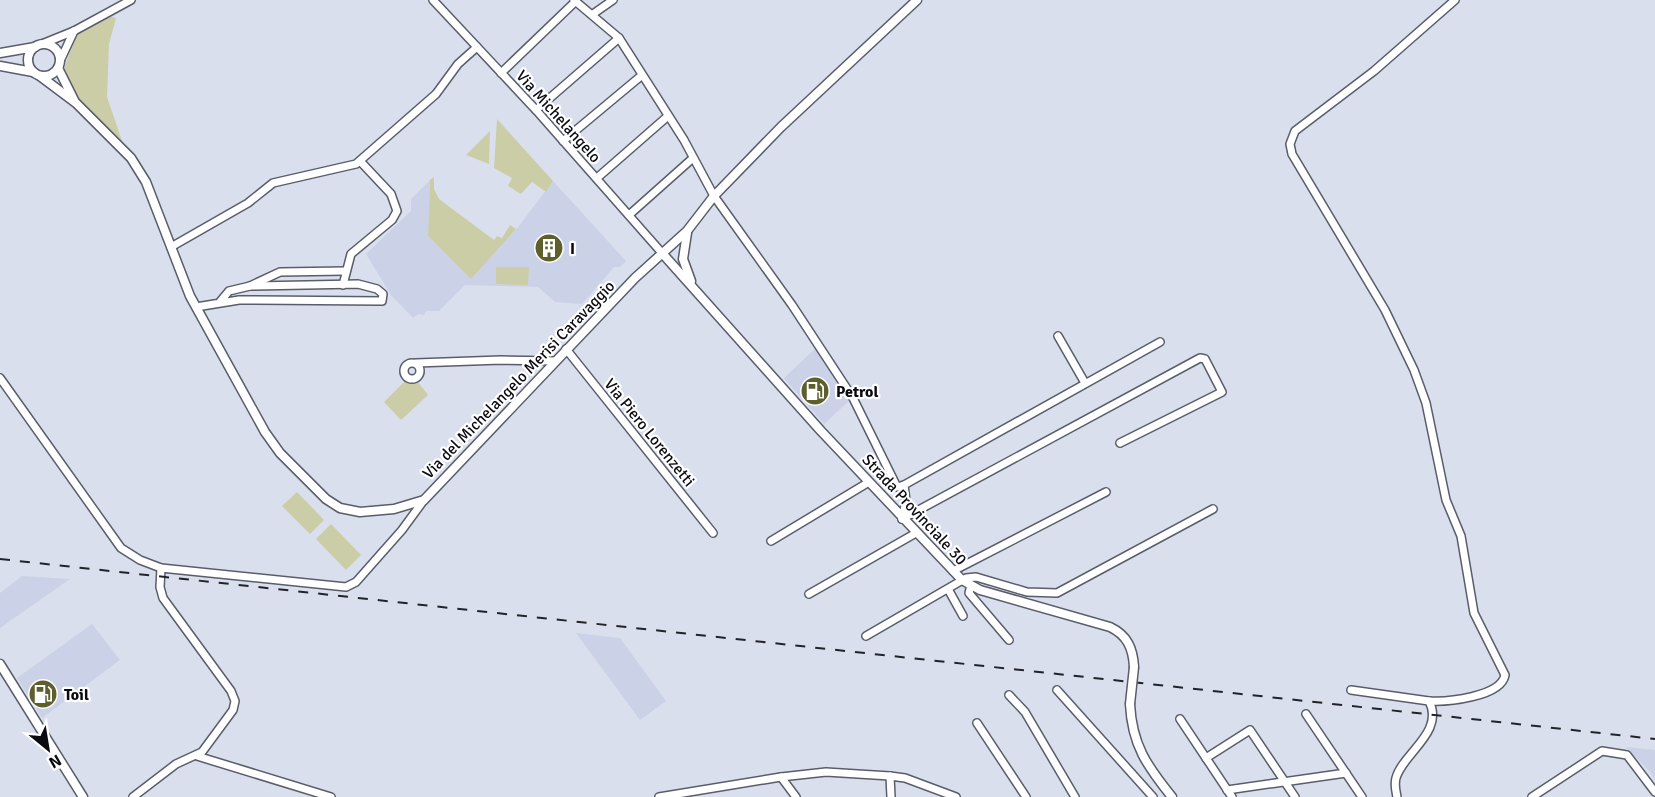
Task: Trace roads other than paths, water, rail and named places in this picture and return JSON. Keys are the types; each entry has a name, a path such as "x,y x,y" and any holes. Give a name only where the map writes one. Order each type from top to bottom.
{"street":[{"path":"0,53 39,45 74,31 130,0"},
{"name":"Via Michelangelo","path":"433,0 536,110 662,253"},
{"path":"593,14 613,0"},
{"name":"Via del Michelangelo Merisi Caravaggio","path":"36,74 76,103 131,159 146,182 196,307 249,394 280,453 326,499 340,508 360,512 394,509 424,500 566,349 687,231 714,196 781,127 916,0"},
{"path":"1352,690 1429,701 1481,694 1500,686 1506,675 1474,613 1461,536 1446,500 1426,403 1414,370 1385,310 1292,154 1290,144 1295,132 1306,121 1374,72 1455,0"},
{"path":"501,73 575,1 619,38 668,116 714,196 792,305 853,398 897,487 1160,342"},
{"path":"0,66 48,76 59,64 74,31"},
{"path":"536,110 619,38"},
{"path":"39,45 53,47 59,64"},
{"path":"36,74 28,58 39,45"},
{"path":"171,247 248,203 273,183 356,164 436,94 458,64 477,46"},
{"name":"Via del Michelangelo Merisi Caravaggio","path":"59,64 76,103"},
{"path":"563,141 641,76"},
{"path":"597,178 668,116"},
{"path":"629,215 693,158"},
{"path":"343,285 351,254 392,220 397,210 391,194 360,161"},
{"path":"687,231 683,259 692,285"},
{"name":"Strada Provinciale 30","path":"662,253 902,519 962,580 971,585 1119,631 1129,643 1134,667 1130,704 1131,725 1136,745 1173,797"},
{"path":"219,303 229,291 250,286 280,272 346,271"},
{"path":"196,307 219,303 382,301 383,294 377,289 343,285 250,286"},
{"path":"1058,336 1085,383"},
{"name":"Via Piero Lorenzetti","path":"566,349 713,533"},
{"path":"902,519 1200,358 1205,359 1222,392 1120,443"},
{"path":"416,363 555,361"},
{"path":"0,378 3,390 121,548 140,560 161,568 346,587 356,582 402,530 424,500"},
{"path":"771,541 869,482"},
{"path":"902,519 906,501 904,485"},
{"path":"953,571 1106,492"},
{"path":"866,636 962,580 976,577 1027,592 1057,593 1213,509"},
{"path":"809,594 916,533"},
{"path":"132,797 176,764 197,756 230,716 235,701 231,691 163,598 160,587 161,568"},
{"path":"971,585 969,593 1010,640"},
{"path":"948,589 963,616"},
{"path":"0,663 83,797"},
{"path":"1058,690 1148,795"},
{"path":"1009,695 1025,712 1076,797"},
{"path":"1397,797 1396,776 1422,743 1428,729 1432,707 1429,701"},
{"path":"1306,714 1362,797"},
{"path":"1180,719 1232,797"},
{"path":"977,723 1026,797"},
{"path":"1206,758 1250,730 1295,797"},
{"path":"1532,797 1602,751 1627,755 1647,778 1655,792"},
{"path":"197,756 331,797"},
{"path":"659,797 826,772 905,778 956,797"},
{"path":"1227,790 1346,773"},
{"path":"890,776 891,797"},
{"path":"781,777 796,797"}],"railway":[{"path":"0,559 1655,739"}],"place":[{"name":"I","path":"549,248"},
{"name":"Petrol","path":"815,391"},
{"name":"Toil","path":"43,694"}]}
